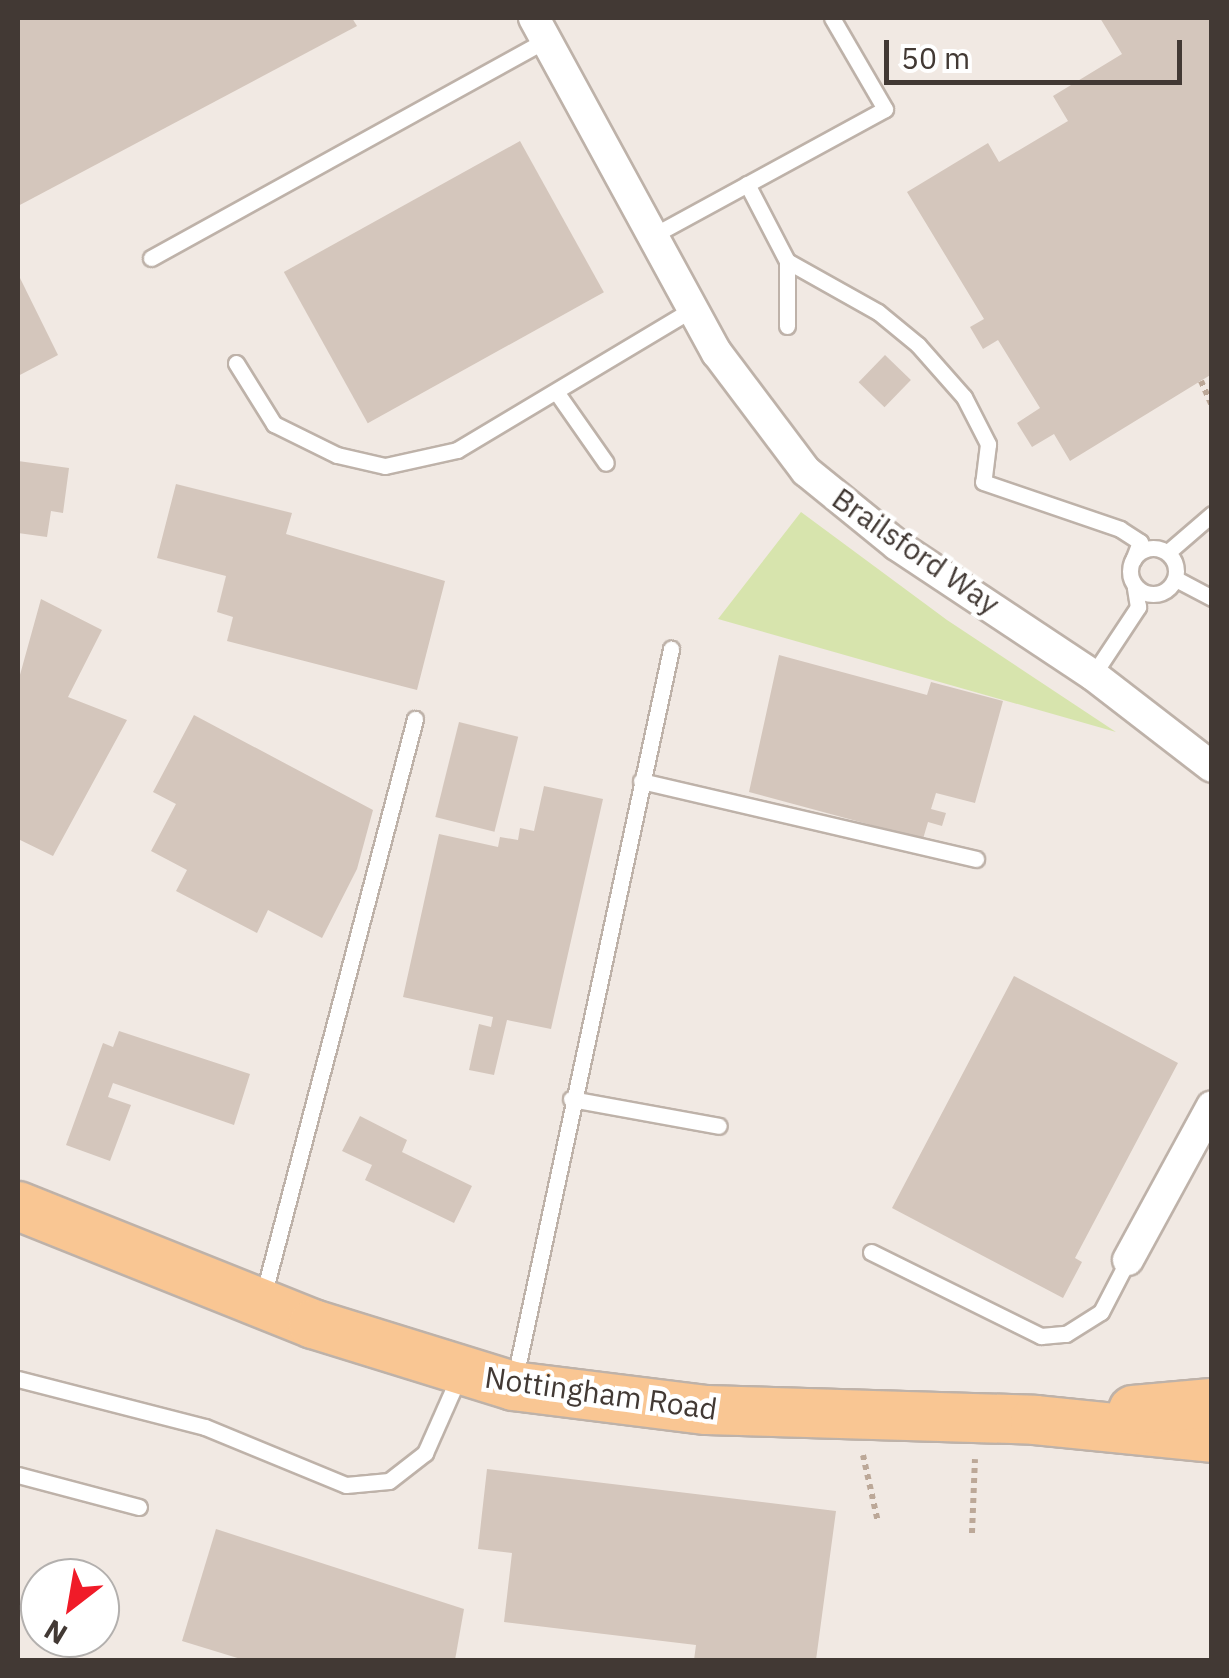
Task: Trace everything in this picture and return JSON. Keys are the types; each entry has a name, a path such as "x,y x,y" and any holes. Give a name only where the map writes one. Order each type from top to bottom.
{"main road":[{"name":"Nottingham Road","path":"18,1206 262,1304 513,1386 706,1410 1035,1420 1212,1438"},
{"name":"Nottingham Road","path":"1035,1420 1212,1403"}],"street":[{"name":"Brailsford Way","path":"540,28 693,309 752,406 806,471 896,546 1093,675 1212,766"},
{"path":"1128,1260 1212,1106"}],"lane":[{"path":"654,236 886,109 832,18"},
{"path":"151,258 540,28"},
{"path":"747,184 787,261 788,326"},
{"path":"787,261 878,312 940,368 981,422 988,444 983,482 1120,529 1140,542 1133,560 1138,607 1093,675"},
{"path":"236,363 274,424 338,455 385,466 457,450 693,309"},
{"path":"557,392 606,462"},
{"path":"1168,552 1212,514"},
{"path":"1133,560 1149,547 1168,552"},
{"path":"1168,552 1176,579 1212,598"},
{"path":"1135,587 1157,594 1176,579"},
{"path":"513,1386 571,1099 671,649"},
{"path":"262,1304 414,719"},
{"path":"641,781 976,860"},
{"path":"571,1099 719,1126"},
{"path":"871,1252 1041,1336 1066,1334 1100,1312 1128,1260"},
{"path":"18,1379 205,1427 346,1485 389,1481 425,1454 461,1372"},
{"path":"18,1474 139,1507"}],"path":[{"path":"1200,381 1212,406"},
{"path":"854,1414 878,1522"},
{"path":"972,1533 977,1418"}],"green space":[{"path":"801,512 947,620 1116,732 718,619"}],"building":[{"path":"18,18 352,18 357,26 18,206"},
{"path":"1100,18 1212,18 1212,374 1070,461 1054,434 1032,447 1017,423 1040,408 998,340 983,349 970,327 984,319 907,192 988,143 999,162 1068,121 1053,96 1122,54"},
{"path":"520,141 604,292 368,423 284,272"},
{"path":"18,274 58,355 18,376"},
{"path":"885,355 911,380 884,407 859,382"},
{"path":"18,461 69,468 63,513 51,511 47,537 18,533"},
{"path":"176,484 292,513 286,534 445,581 417,690 227,641 233,617 217,612 226,576 157,558"},
{"path":"41,599 102,630 68,697 127,720 53,856 18,839 18,682"},
{"path":"779,655 927,695 931,682 1003,701 975,803 936,793 931,809 946,813 942,826 928,822 923,839 749,792"},
{"path":"194,715 373,810 357,869 322,938 268,910 257,933 176,891 187,870 151,851 176,804 153,792"},
{"path":"459,722 518,737 494,832 435,817"},
{"path":"544,786 603,799 551,1029 507,1020 494,1075 469,1070 479,1024 491,1027 493,1017 403,997 439,834 498,847 500,837 518,840 520,828 534,831"},
{"path":"1014,976 1178,1063 1075,1258 1082,1262 1063,1298 892,1208"},
{"path":"119,1031 250,1074 234,1125 113,1083 108,1097 131,1105 110,1161 66,1145 103,1043 113,1047"},
{"path":"360,1116 407,1140 402,1152 472,1186 454,1223 365,1180 372,1165 342,1151"},
{"path":"487,1469 836,1511 816,1660 694,1660 696,1645 504,1622 512,1553 478,1549"},
{"path":"216,1529 464,1609 455,1660 244,1660 182,1641"}]}
